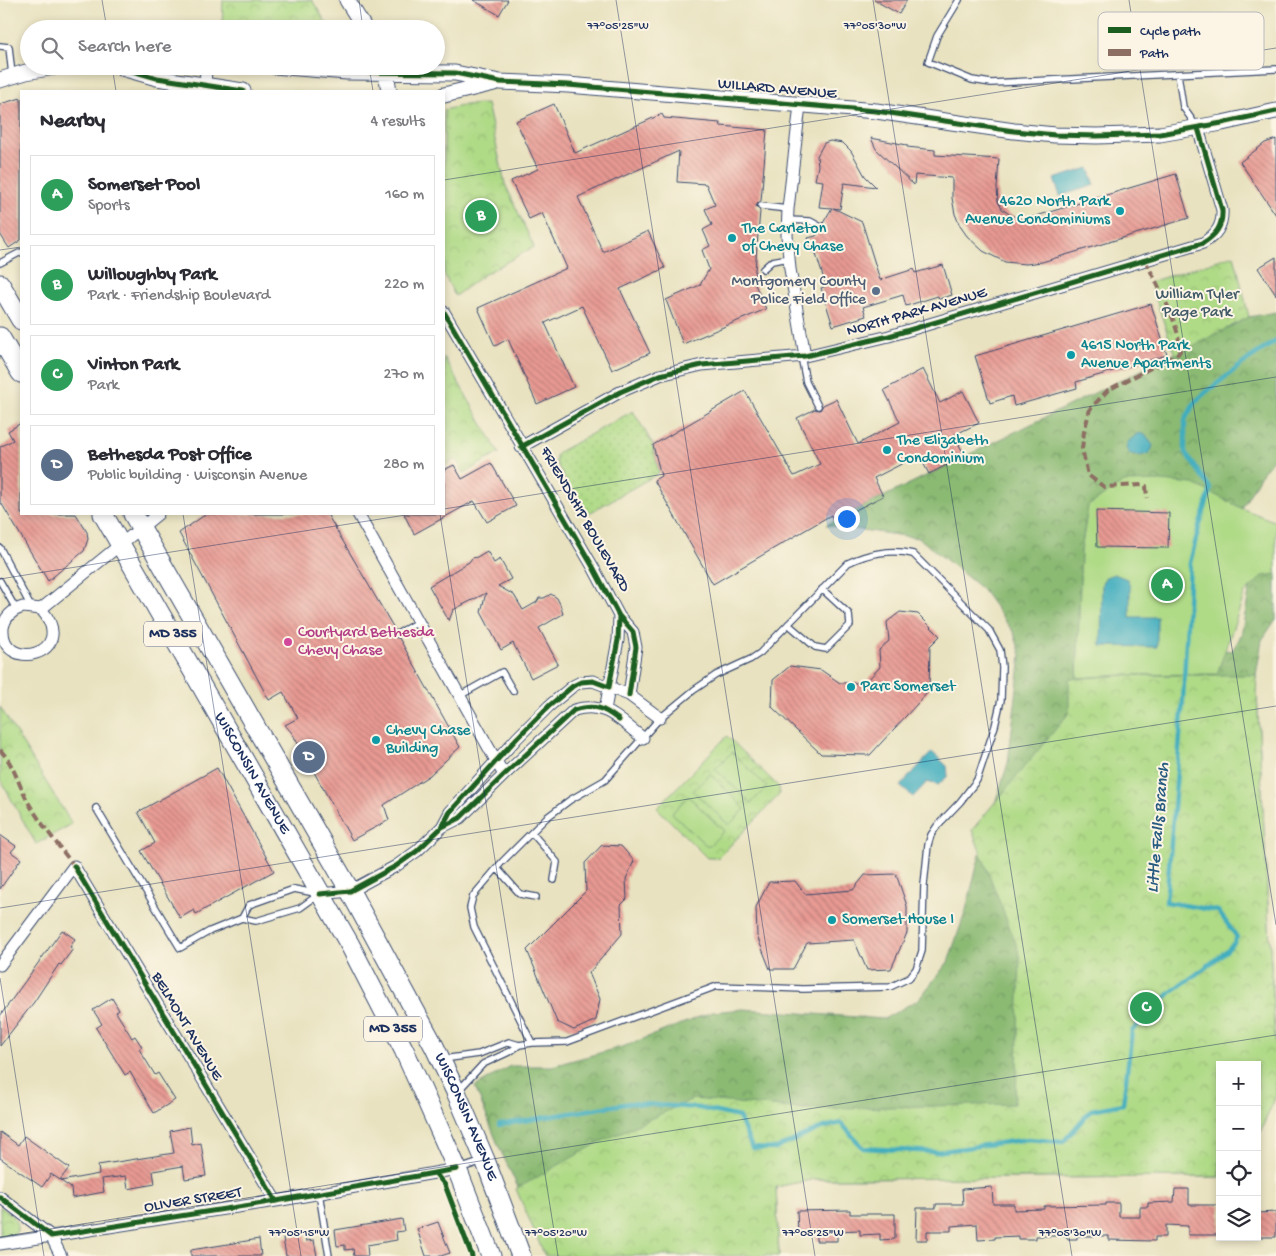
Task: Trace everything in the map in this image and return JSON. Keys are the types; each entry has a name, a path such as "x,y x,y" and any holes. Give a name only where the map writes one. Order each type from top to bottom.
{"main road":[{"path":"0,284 20,318"},
{"path":"0,337 20,371"},
{"name":"WISCONSIN AVENUE","path":"104,515 350,945 404,1050 457,1169 491,1256"},
{"name":"WISCONSIN AVENUE","path":"137,520 350,891 440,1059 485,1160 521,1256"}],"street":[{"path":"347,0 359,20"},
{"name":"WILLARD AVENUE","path":"445,73 500,82 568,85 908,114 1007,130 1055,134 1144,135 1198,128 1276,111"},
{"path":"6,78 20,75"},
{"path":"147,75 205,89 224,90"},
{"path":"205,89 206,75"},
{"path":"387,75 389,90"},
{"name":"WILLARD AVENUE","path":"445,95 500,82"},
{"path":"800,105 787,220 789,258 803,356"},
{"name":"NORTH PARK AVENUE","path":"521,447 620,392 660,375 702,365 803,356 889,336 1203,243 1218,232 1223,218 1198,128"},
{"name":"FRIENDSHIP BOULEVARD","path":"445,314 521,447 593,567 619,616 633,632 636,647 629,695"},
{"path":"36,608 120,544 137,520 154,515"},
{"path":"359,515 504,775"},
{"path":"23,607 36,608 50,622 51,638 41,651 26,655 18,654 6,644 3,636 5,621 16,609 23,607"},
{"name":"FRIENDSHIP BOULEVARD","path":"605,710 618,640 619,616"},
{"path":"442,827 450,812 496,762 536,719 573,686 588,681 609,687 629,695 660,718"},
{"path":"320,894 350,891 396,866 417,851 442,827 460,818 574,710 586,706 605,710 643,738"},
{"name":"BELMONT AVENUE","path":"0,966 74,866 276,1201"},
{"name":"OLIVER STREET","path":"0,1244 276,1201 457,1169"},
{"path":"0,1197 51,1236 61,1256"}],"lane":[{"path":"959,0 937,36 928,62 972,80 991,83 1243,70"},
{"path":"0,46 9,47 6,78"},
{"path":"1178,74 1183,107 1198,128"},
{"path":"760,206 788,208"},
{"path":"787,220 810,221 821,227"},
{"path":"0,263 20,253"},
{"path":"763,269 772,261 789,258"},
{"path":"803,356 806,382 818,406"},
{"path":"0,548 36,608"},
{"path":"440,1059 479,1054 509,1042 519,1045 567,1042 717,986 803,989 890,987 909,978 916,969 922,950 924,885 928,845 937,826 960,802 977,780 995,726 1001,700 1002,667 1000,650 989,630 913,554 900,551 887,552 856,559 841,570 760,653 716,675 694,690 660,718 605,780 570,800 546,818 497,868 473,896 470,917 474,927 532,1043"},
{"path":"0,581 16,609"},
{"path":"788,624 815,647 826,649 850,625 849,614 822,588"},
{"path":"397,634 418,622"},
{"path":"459,696 502,672 513,691"},
{"path":"96,808 180,948 210,931 242,918 256,921 300,908 320,894"},
{"path":"532,833 557,862 554,880"},
{"path":"497,868 520,894 536,897"},
{"path":"242,918 249,905 294,889 320,894"},
{"path":"456,1092 483,1064 511,1051 519,1045"},
{"name":"OLIVER STREET","path":"457,1169 485,1160"},
{"path":"319,1193 329,1256"}],"green space":[{"path":"223,0 312,0 324,20 222,20"},
{"path":"487,104 505,184 534,247 483,275 455,296 445,276 445,110 465,105"},
{"name":"William Tyler Page Park","path":"1234,255 1249,317 1175,355 1150,282"},
{"path":"1276,312 1276,455 1260,476 1242,508 1088,506 1081,552 1077,678 1173,645 1232,651 1241,636 1255,561 1276,566 1276,619 1262,640 1256,675 1276,1061 1276,1096 1261,1130 1261,1061 1216,1061 1216,1177 815,1179 776,1187 779,1256 537,1228 499,1147 475,1087 510,1066 552,1066 625,1046 712,1012 743,1009 884,1019 919,999 948,962 966,910 985,834 1008,763 1021,655 1014,633 982,589 919,538 826,525 1249,317"},
{"path":"445,359 499,453 464,473 456,459 445,464"},
{"path":"633,411 652,443 659,473 584,516 556,462 556,456 559,452"},
{"path":"1161,481 1194,484 1241,508 1276,522 1276,574 1263,576 1245,593 1217,674 1123,675 1077,678 1081,552 1088,506 1124,482"},
{"path":"1123,675 1256,675 1276,1061 1276,1096 1261,1130 1261,1061 1216,1061 1216,1177 815,1179 776,1187 779,1256 545,1256 516,1189 598,1143 693,1099 804,1109 1014,1104 1017,1076 1020,955 972,830 1069,713 1069,679"},
{"path":"0,707 72,824 36,844 0,779"},
{"path":"727,736 779,787 780,794 718,858 707,858 657,808"},
{"path":"732,752 767,787 751,803 715,769"},
{"path":"710,774 745,809 729,825 693,791"},
{"path":"688,796 724,831 708,847 672,813"},
{"path":"0,1207 15,1219 17,1231 12,1238 0,1240"}],"water":[{"path":"1089,168 1095,185 1060,196 1054,179"},
{"path":"1138,433 1146,435 1153,446 1150,453 1140,456 1131,455 1126,448 1128,442"},
{"path":"1114,574 1127,579 1130,587 1130,617 1157,617 1157,647 1101,646 1102,583 1106,577"},
{"path":"932,752 947,766 948,776 938,785 927,782 913,797 900,786"}],"building":[{"path":"473,0 508,0 499,15"},
{"path":"874,0 907,0 899,14"},
{"path":"20,98 20,241 9,248 0,234 0,104"},
{"path":"554,104 575,153 662,114 664,118 720,123 721,126 767,130 761,201 756,206 760,211 754,282 766,309 683,344 666,300 700,285 709,269 702,250 710,246 703,230 712,225 705,209 715,205 706,184 677,182 679,151 578,197 603,252 648,231 665,268 620,289 650,353 612,370 582,306 545,323 574,387 537,404 508,339 495,346 478,308 567,268 542,213 529,219 511,181 538,169 516,121"},
{"name":"4620 North Park Avenue Condominiums","path":"871,138 907,145 907,147 935,150 935,155 999,159 998,202 1002,209 1017,218 1033,217 1176,174 1189,218 1042,262 1026,264 1005,262 983,251 967,236 960,226 955,214 952,198 952,178 915,175 914,185 876,149"},
{"path":"1276,139 1276,215 1240,162 1265,143"},
{"path":"830,141 843,143 851,151 865,176 876,187 844,183 840,209 833,208 862,222 880,280 914,269 915,273 943,265 952,295 939,299 938,296 906,306 903,295 863,307 866,316 833,326 821,288 826,286 815,251 812,252 808,238 816,236 819,231 825,230 826,226 823,223 832,208 819,207 823,181 815,180 818,166 817,156 824,143"},
{"path":"1276,257 1276,295 1258,268"},
{"name":"4615 North Park Avenue Apartments","path":"1151,304 1167,355 1076,382 1077,388 1014,406 1012,396 990,403 975,356"},
{"path":"923,369 940,403 963,391 979,423 954,435 965,456 929,474 919,455 874,478 883,496 834,521 831,515 713,584 654,480 661,476 653,445 745,391 794,476 820,464 797,418 815,409 820,410 823,405 836,399 858,444 900,422 884,390"},
{"path":"20,424 20,515 77,515 87,532 88,539 84,551 48,581 0,501 0,447 13,440 8,431"},
{"path":"491,463 516,506 487,522 474,501 414,534 404,515 445,515 445,470 454,465 462,479"},
{"path":"1096,511 1169,513 1168,548 1097,547"},
{"path":"205,515 328,515 395,630 392,634 393,637 399,638 460,747 430,775 384,805 389,820 352,840 292,733 285,725 298,718 283,692 269,700 179,533"},
{"path":"487,551 494,563 500,559 511,579 498,586 514,595 523,610 537,602 539,598 544,598 551,594 557,598 560,604 563,614 539,628 558,664 531,678 513,643 501,650 481,612 486,593 453,610 449,621 429,586 469,562 472,558"},
{"name":"Parc Somerset","path":"900,612 918,614 940,636 930,646 929,691 870,755 821,754 772,707 773,680 790,666 821,670 840,683 865,683 880,667 879,650 889,641 887,622"},
{"path":"217,768 274,871 196,914 194,910 180,918 141,851 155,843 138,812"},
{"path":"0,835 16,846 11,852 21,859 0,889"},
{"path":"602,845 621,846 634,861 626,879 627,899 621,905 622,934 589,973 600,999 596,1020 574,1030 557,1022 527,950 586,891 585,863"},
{"name":"Somerset House I","path":"896,874 907,906 907,933 891,969 867,970 854,940 807,943 793,969 770,969 757,936 756,907 769,882 795,881 805,894 853,890 865,875"},
{"path":"62,930 75,939 70,947 73,949 61,965 59,964 34,1002 0,1046 0,1016"},
{"path":"112,998 119,1010 116,1012 132,1038 135,1036 142,1047 139,1049 155,1075 158,1073 175,1100 154,1113 130,1072 125,1075 96,1028 102,1024 93,1010"},
{"path":"190,1127 192,1145 201,1143 206,1176 185,1179 183,1166 153,1171 155,1184 128,1189 126,1176 102,1179 104,1192 72,1198 71,1188 61,1181 99,1174 98,1165 174,1153 170,1131"},
{"path":"0,1132 18,1145 24,1136 69,1168 60,1180 51,1174 42,1187 0,1158"},
{"path":"992,1187 993,1204 1014,1204 1014,1210 1044,1209 1044,1206 1119,1203 1119,1217 1140,1217 1140,1207 1148,1207 1148,1203 1174,1202 1175,1189 1189,1189 1189,1205 1216,1205 1216,1235 1188,1235 1188,1226 1166,1225 1166,1237 1155,1237 1155,1241 1109,1240 1109,1236 1077,1236 1077,1239 1067,1239 1067,1236 1036,1236 1036,1239 1019,1239 1019,1236 978,1240 977,1224 951,1226 951,1231 927,1231 927,1240 916,1240 917,1208 936,1208 936,1204 963,1204 962,1189"},
{"path":"850,1210 850,1214 895,1214 895,1239 880,1240 880,1234 860,1235 860,1230 837,1231 837,1241 816,1241 816,1232 798,1232 797,1211"},
{"path":"1276,1212 1276,1237 1261,1237 1261,1213"},
{"path":"402,1219 404,1231 396,1232 397,1240 367,1245 368,1256 354,1256 353,1249 345,1250 345,1245 337,1246 335,1230"},
{"path":"438,1222 450,1253 441,1256 426,1256 417,1229"},
{"path":"305,1234 306,1241 314,1240 317,1256 286,1256 283,1238"},
{"path":"259,1239 261,1256 191,1256 191,1250"}],"waterway":[{"name":"Little Falls Branch","path":"499,1125 630,1103 699,1108 739,1117 752,1148 775,1149 821,1128 841,1123 863,1148 936,1152 1028,1139 1063,1142 1091,1110 1123,1104 1132,1031 1171,992 1226,951 1237,937 1218,911 1166,902 1183,701 1190,563 1211,489 1185,452 1185,420 1195,402 1205,393 1250,358 1276,341"}],"marked path":[{"path":"1145,260 1172,317 1179,340 1180,351 1178,354 1108,390 1090,409 1082,449 1088,475 1104,487 1146,486 1147,498"},
{"path":"0,750 12,768 33,810 74,866"}],"cycle path":[{"path":"445,73 455,73 500,82 568,85 876,111 1055,135 1160,134 1276,111"},
{"path":"146,75 236,90"},
{"path":"521,447 620,392 660,375 702,365 805,356 889,336 1203,243 1218,230 1222,210 1198,128"},
{"path":"445,314 593,567 619,616 633,632 636,647 629,695"},
{"path":"442,827 450,812 517,738 549,706 573,686 581,682 593,681 609,687 618,640 619,616"},
{"path":"320,894 350,891 396,866 417,851 442,827 460,818 574,710 588,707 598,708 619,720"},
{"path":"74,866 276,1201"},
{"path":"0,1197 51,1236 276,1201 457,1169"},
{"path":"435,1173 445,1185 472,1256"}],"place":[{"name":"4620 North Park Avenue Condominiums","path":"1120,211"},
{"name":"Willoughby Park","path":"481,216"},
{"name":"The Carleton of Chevy Chase","path":"732,238"},
{"name":"Montgomery County Police Field Office","path":"876,291"},
{"name":"4615 North Park Avenue Apartments","path":"1071,355"},
{"name":"The Elizabeth Condominium","path":"887,450"},
{"name":"Somerset Pool","path":"1167,585"},
{"name":"Courtyard Bethesda Chevy Chase","path":"288,642"},
{"name":"Parc Somerset","path":"851,687"},
{"name":"Chevy Chase Building","path":"376,740"},
{"name":"Bethesda Post Office","path":"309,757"},
{"name":"Somerset House I","path":"832,920"},
{"name":"Vinton Park","path":"1146,1008"}]}
